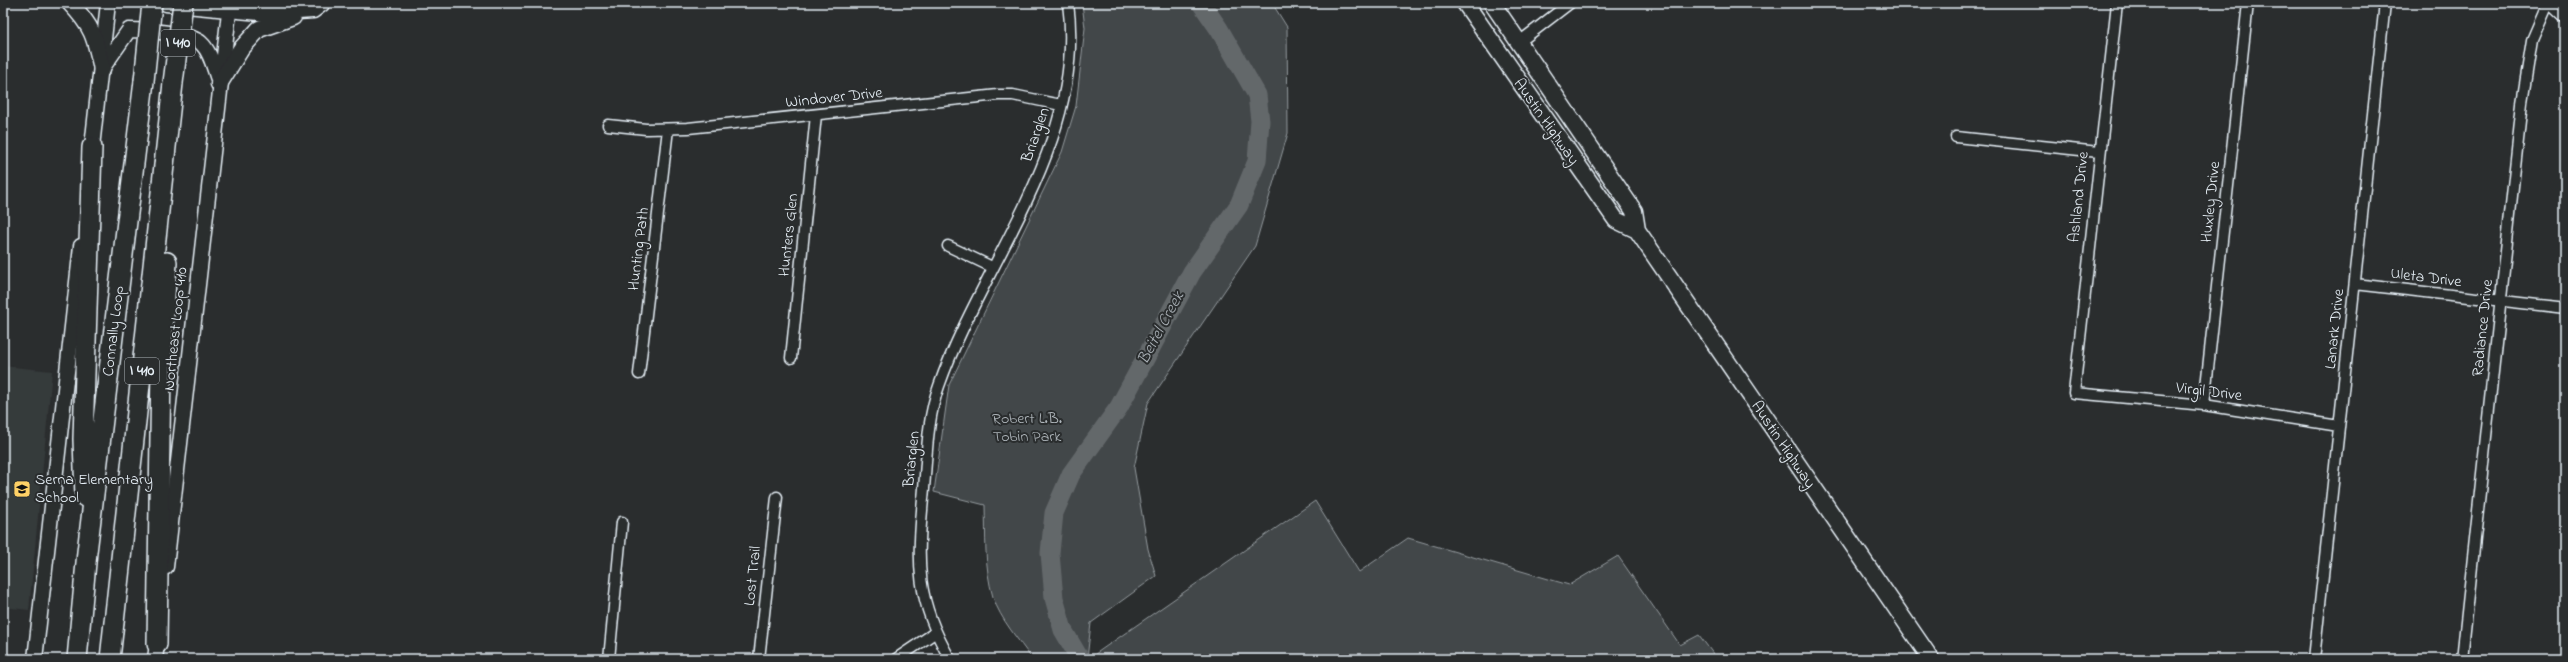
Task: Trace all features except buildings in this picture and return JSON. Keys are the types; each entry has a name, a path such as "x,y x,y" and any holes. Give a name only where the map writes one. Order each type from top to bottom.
{"highway":[{"name":"Connally Loop","path":"77,659 87,552 144,81 152,3"},
{"name":"Connally Loop","path":"110,659 182,3"},
{"path":"156,652 160,366 173,83"},
{"path":"87,552 83,439 92,147"}],"main road":[{"path":"70,3 85,19 94,34 102,69"},
{"path":"35,659 102,69 108,3"},
{"path":"166,3 230,6 268,13 317,7"},
{"name":"Austin Highway","path":"1465,3 1616,220 1637,230"},
{"name":"Austin Highway","path":"1492,3 1634,211 1637,230 1931,659"},
{"name":"Northeast Loop 410","path":"156,652 230,6"},
{"path":"220,84 241,49 259,29 317,7"},
{"path":"102,69 129,30 188,36 201,42 210,58 220,84"}],"street":[{"name":"Briarglen","path":"950,659 936,632 925,605 919,564 932,413 947,363 1048,152 1062,105 1069,68 1068,3"},
{"path":"1518,43 1570,3"},
{"name":"Ashland Drive","path":"2074,393 2099,152 2117,3"},
{"name":"Huxley Drive","path":"2204,405 2248,3"},
{"name":"Lanark Drive","path":"2314,659 2385,3"},
{"path":"2549,3 2565,17"},
{"name":"Radiance Drive","path":"2462,659 2529,55 2532,40 2549,3"},
{"name":"Windover Drive","path":"608,125 668,129 816,115 998,95 1013,95 1062,105"},
{"name":"Hunters Glen","path":"791,358 816,115"},
{"name":"Hunting Path","path":"639,374 668,129"},
{"path":"1956,137 2099,152"},
{"path":"948,246 992,267"},
{"name":"Uleta Drive","path":"2355,284 2565,308"},
{"name":"Virgil Drive","path":"2074,393 2204,405 2339,426"},
{"name":"Lost Trail","path":"759,659 777,497"},
{"path":"609,659 622,522"},
{"path":"896,659 936,632"}],"shaded area":[{"name":"Serna Elementary School","path":"3,366 52,371 29,610 3,607"}],"green space":[{"name":"Robert L.B. Tobin Park","path":"1082,3 1272,3 1287,27 1288,133 1255,246 1148,403 1134,468 1148,549 1156,576 1091,623 1087,659 1032,659 1005,621 993,597 987,563 985,505 934,492 949,385 1062,152 1076,106 1085,28"},
{"path":"1315,501 1359,572 1408,538 1569,585 1618,556 1680,645 1699,635 1717,659 1088,659"}],"waterway":[{"name":"Beitel Creek","path":"1080,659 1063,630 1054,598 1050,553 1054,513 1071,474 1119,407 1192,272 1239,205 1257,161 1260,121 1257,95 1219,29 1201,3"}],"place":[{"name":"Serna Elementary School","path":"22,489"}]}
